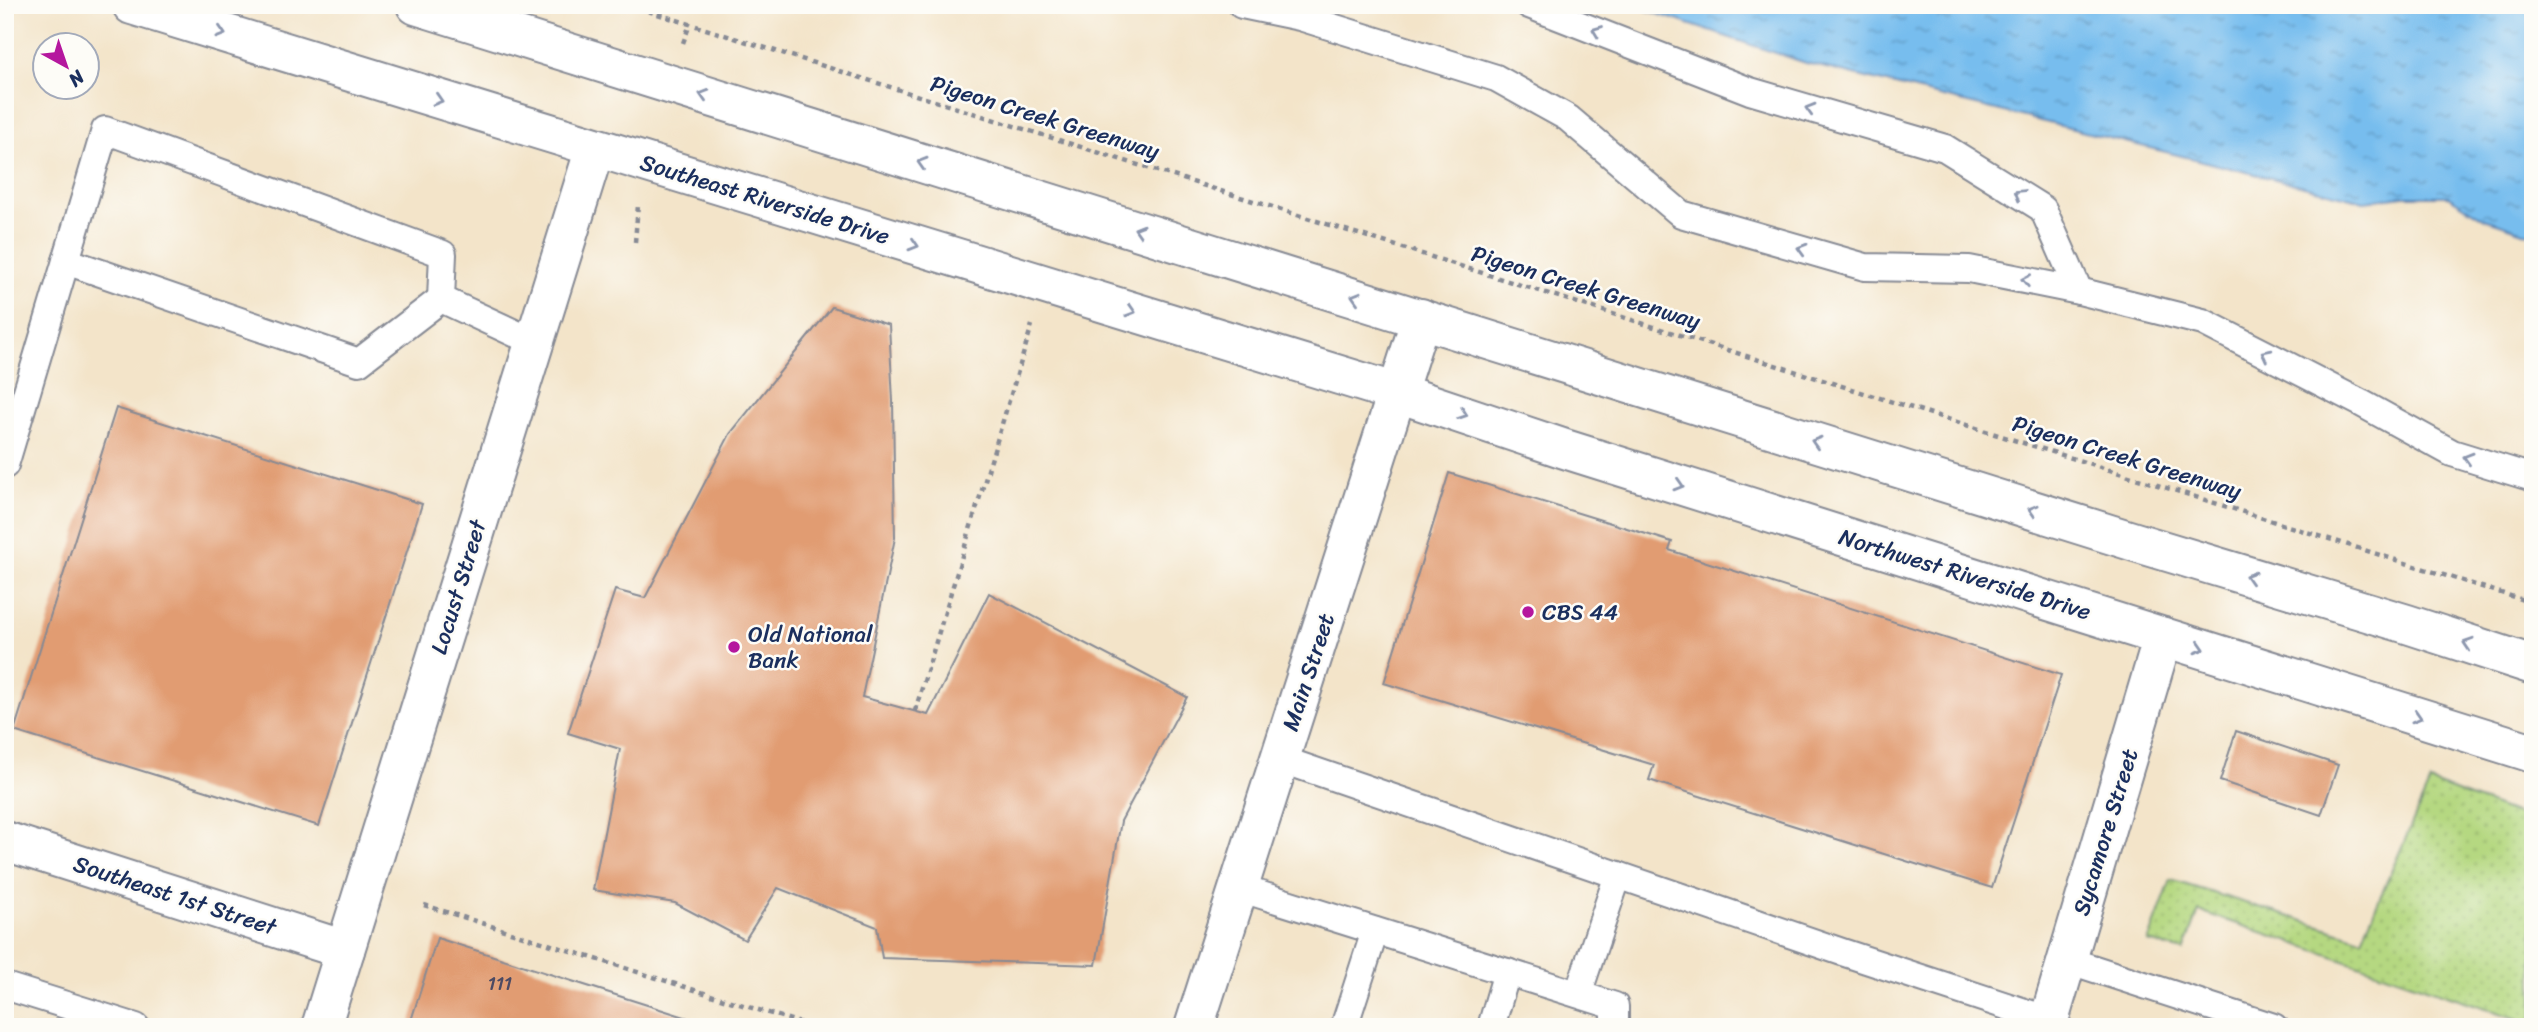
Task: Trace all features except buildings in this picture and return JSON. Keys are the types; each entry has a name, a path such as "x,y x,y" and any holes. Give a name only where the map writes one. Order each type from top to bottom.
{"main road":[{"name":"Southeast Riverside Drive","path":"132,5 1398,393"},
{"path":"416,5 2533,665"},
{"name":"Locust Street","path":"321,1027 595,148"},
{"name":"Main Street","path":"1194,1027 1421,318"},
{"name":"Northwest Riverside Drive","path":"1398,393 1565,449 2533,753"},
{"name":"Sycamore Street","path":"2048,1023 2162,637"},
{"name":"Southeast 1st Street","path":"5,841 345,950"}],"lane":[{"path":"1242,5 1300,17 1496,78 1568,118 1681,214 1865,267 1969,270 2079,290 2203,322 2452,453 2533,478"},
{"path":"1529,5 1750,92 1945,148 2043,209 2079,290"},
{"path":"5,465 105,130 443,254 441,299 359,362 66,261"},
{"path":"441,299 534,342"},
{"path":"1280,759 2048,1023"},
{"path":"1578,994 1618,875"},
{"path":"1239,888 1615,1006 1615,1027"},
{"path":"1345,1027 1375,931"},
{"path":"2067,960 2274,1027"},
{"path":"1491,1027 1507,972"},
{"path":"5,986 136,1027"}],"path":[{"name":"Pigeon Creek Greenway","path":"629,5 2533,603"},
{"path":"915,712 1034,321"},
{"path":"424,905 813,1027"}],"green space":[{"path":"2430,782 2533,820 2533,1024 2199,911 2184,951 2148,942 2171,880 2362,939"}],"water":[{"path":"1631,5 2533,5 2533,235 2485,219 2448,196 2404,196 2364,201 1806,63"}],"place":[{"name":"CBS 44","path":"1528,612"},
{"name":"Old National Bank","path":"734,647"}]}
